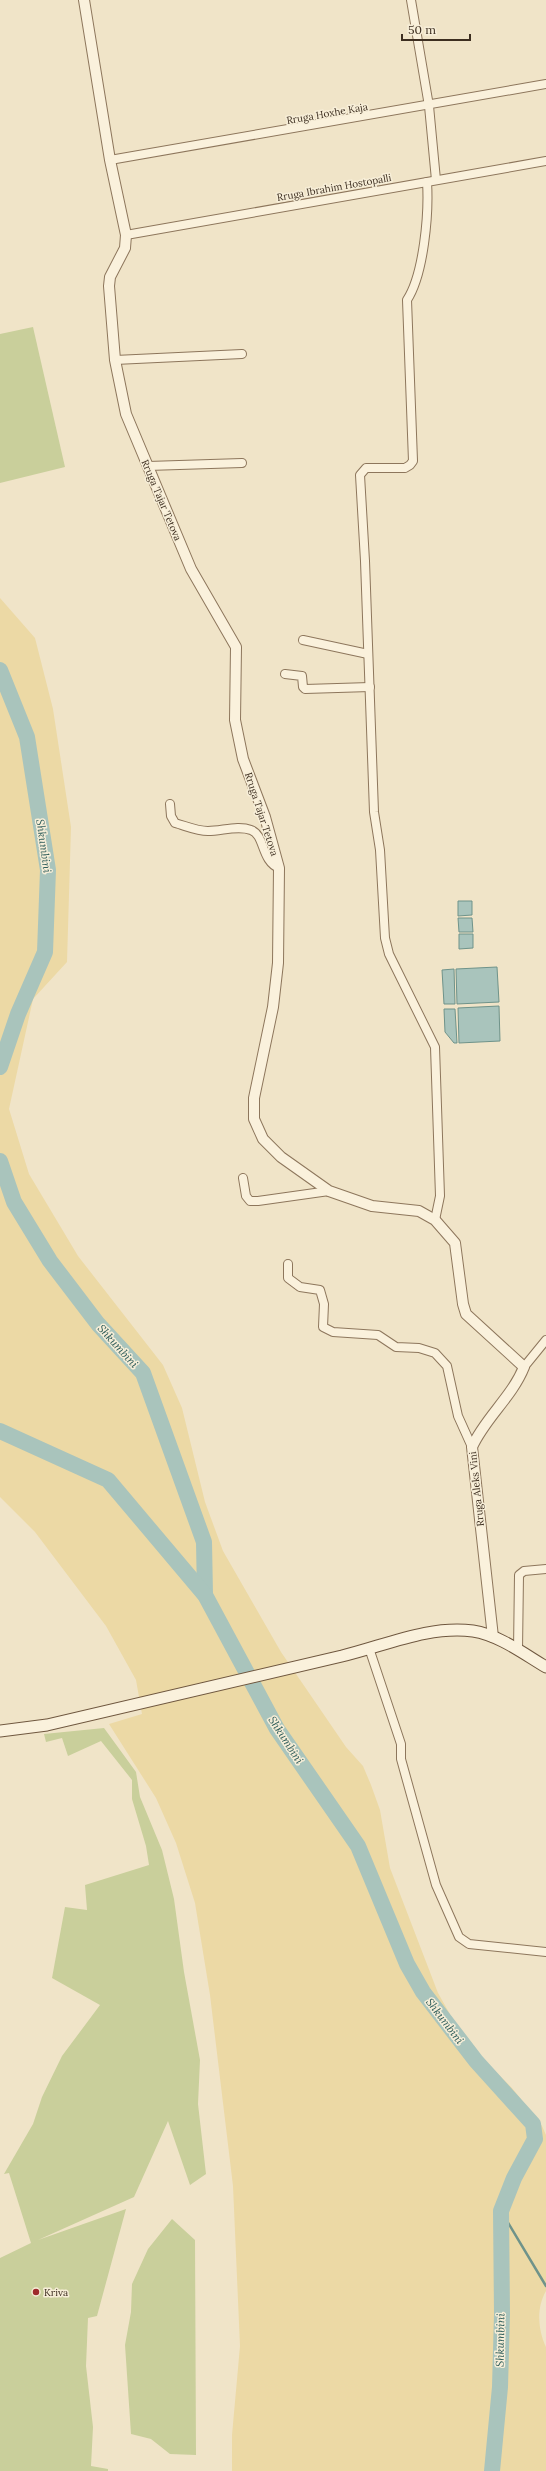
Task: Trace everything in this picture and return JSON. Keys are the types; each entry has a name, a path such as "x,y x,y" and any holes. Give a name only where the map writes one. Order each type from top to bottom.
{"main road":[{"path":"0,1731 47,1725 353,1653 409,1637 440,1632 473,1631 493,1637 546,1667"}],"street":[{"path":"84,0 110,160 126,235"},
{"path":"411,0 429,106 436,180"},
{"name":"Rruga Hoxhe Kaja","path":"110,160 429,106 546,84"},
{"name":"Rruga Ibrahim Hostopalli","path":"126,235 546,161"},
{"path":"427,182 428,198 420,267 415,288 407,300 413,460 410,465 405,468 366,468 360,475 374,812 381,858 386,946 435,1047 440,1196 435,1220"},
{"name":"Rruga Tajar Tetova","path":"126,235 125,248 110,277 109,286 115,360 126,414 191,569 236,647 235,720 243,759 265,817 279,868 278,963 273,1007 254,1098 254,1119 263,1139 281,1157 329,1191 372,1206 419,1211 435,1220 455,1243 463,1304 466,1314 524,1366"},
{"path":"115,360 242,354"},
{"path":"148,466 242,463"},
{"path":"303,640 368,654"},
{"path":"284,674 302,676 303,687 305,689 370,687"},
{"path":"170,804 171,816 175,823 207,831 241,828 253,830 258,837 269,862 279,868"},
{"path":"243,1178 246,1196 250,1200 258,1201 329,1191"},
{"path":"288,1264 288,1278 300,1287 320,1290 324,1304 323,1327 333,1332 378,1335 396,1347 419,1348 435,1353 447,1366 458,1416 472,1448"},
{"name":"Rruga Aleks Vini","path":"493,1637 472,1448 477,1435 519,1380 524,1366 546,1340"},
{"path":"518,1650 519,1575 524,1571 546,1569"},
{"path":"369,1648 401,1744 401,1758 436,1885 459,1937 469,1944 546,1952"}],"green space":[{"path":"33,327 65,467 0,483 0,334"},
{"path":"104,1728 136,1772 140,1797 162,1850 174,1899 184,1972 200,2060 198,2104 206,2174 190,2185 168,2121 134,2197 38,2240 126,2209 97,2316 88,2318 86,2366 93,2427 91,2466 108,2469 108,2471 0,2471 0,2258 31,2243 9,2173 4,2174 33,2124 42,2097 62,2056 100,2005 52,1978 65,1907 87,1910 85,1885 149,1865 146,1846 132,1799 132,1780 101,1741 68,1756 62,1738 46,1742 44,1734"},
{"path":"172,2219 195,2240 196,2455 170,2454 151,2439 131,2434 125,2345 131,2312 132,2284 148,2249"}],"sand":[{"name":"Shkumbini","path":"0,598 35,638 53,709 71,827 67,962 33,999 9,1109 29,1174 78,1256 163,1365 182,1408 205,1502 223,1551 281,1652 346,1747 363,1766 380,1810 390,1868 438,1993 455,2023 484,2060 512,2088 542,2126 546,2135 546,2291 539,2312 539,2319 541,2333 546,2347 546,2471 232,2471 232,2435 240,2346 233,2186 210,1995 195,1903 176,1843 156,1798 109,1724 142,1714 136,1680 106,1626 35,1532 0,1497"}],"water":[{"path":"458,901 472,901 472,915 458,916"},
{"path":"458,918 472,918 473,932 459,932"},
{"path":"459,934 473,934 473,948 459,949"},
{"path":"497,967 499,1002 457,1004 456,969"},
{"path":"454,969 455,1004 444,1004 442,970"},
{"path":"499,1006 500,1041 459,1043 458,1008"},
{"path":"444,1009 455,1009 457,1043 454,1043 445,1032"}],"waterway":[{"name":"Shkumbini","path":"0,670 27,737 48,870 45,952 18,1014 0,1067"},
{"name":"Shkumbini","path":"0,1161 14,1202 50,1261 98,1324 143,1373 204,1542 205,1595"},
{"name":"Shkumbini","path":"0,1431 108,1480 205,1595 277,1729 358,1846 407,1964 423,1992 476,2061 533,2124 535,2139 514,2178 501,2211 502,2314 500,2387 492,2471"},
{"path":"501,2211 546,2286"}],"place":[{"name":"Kriva","path":"36,2292"}]}
